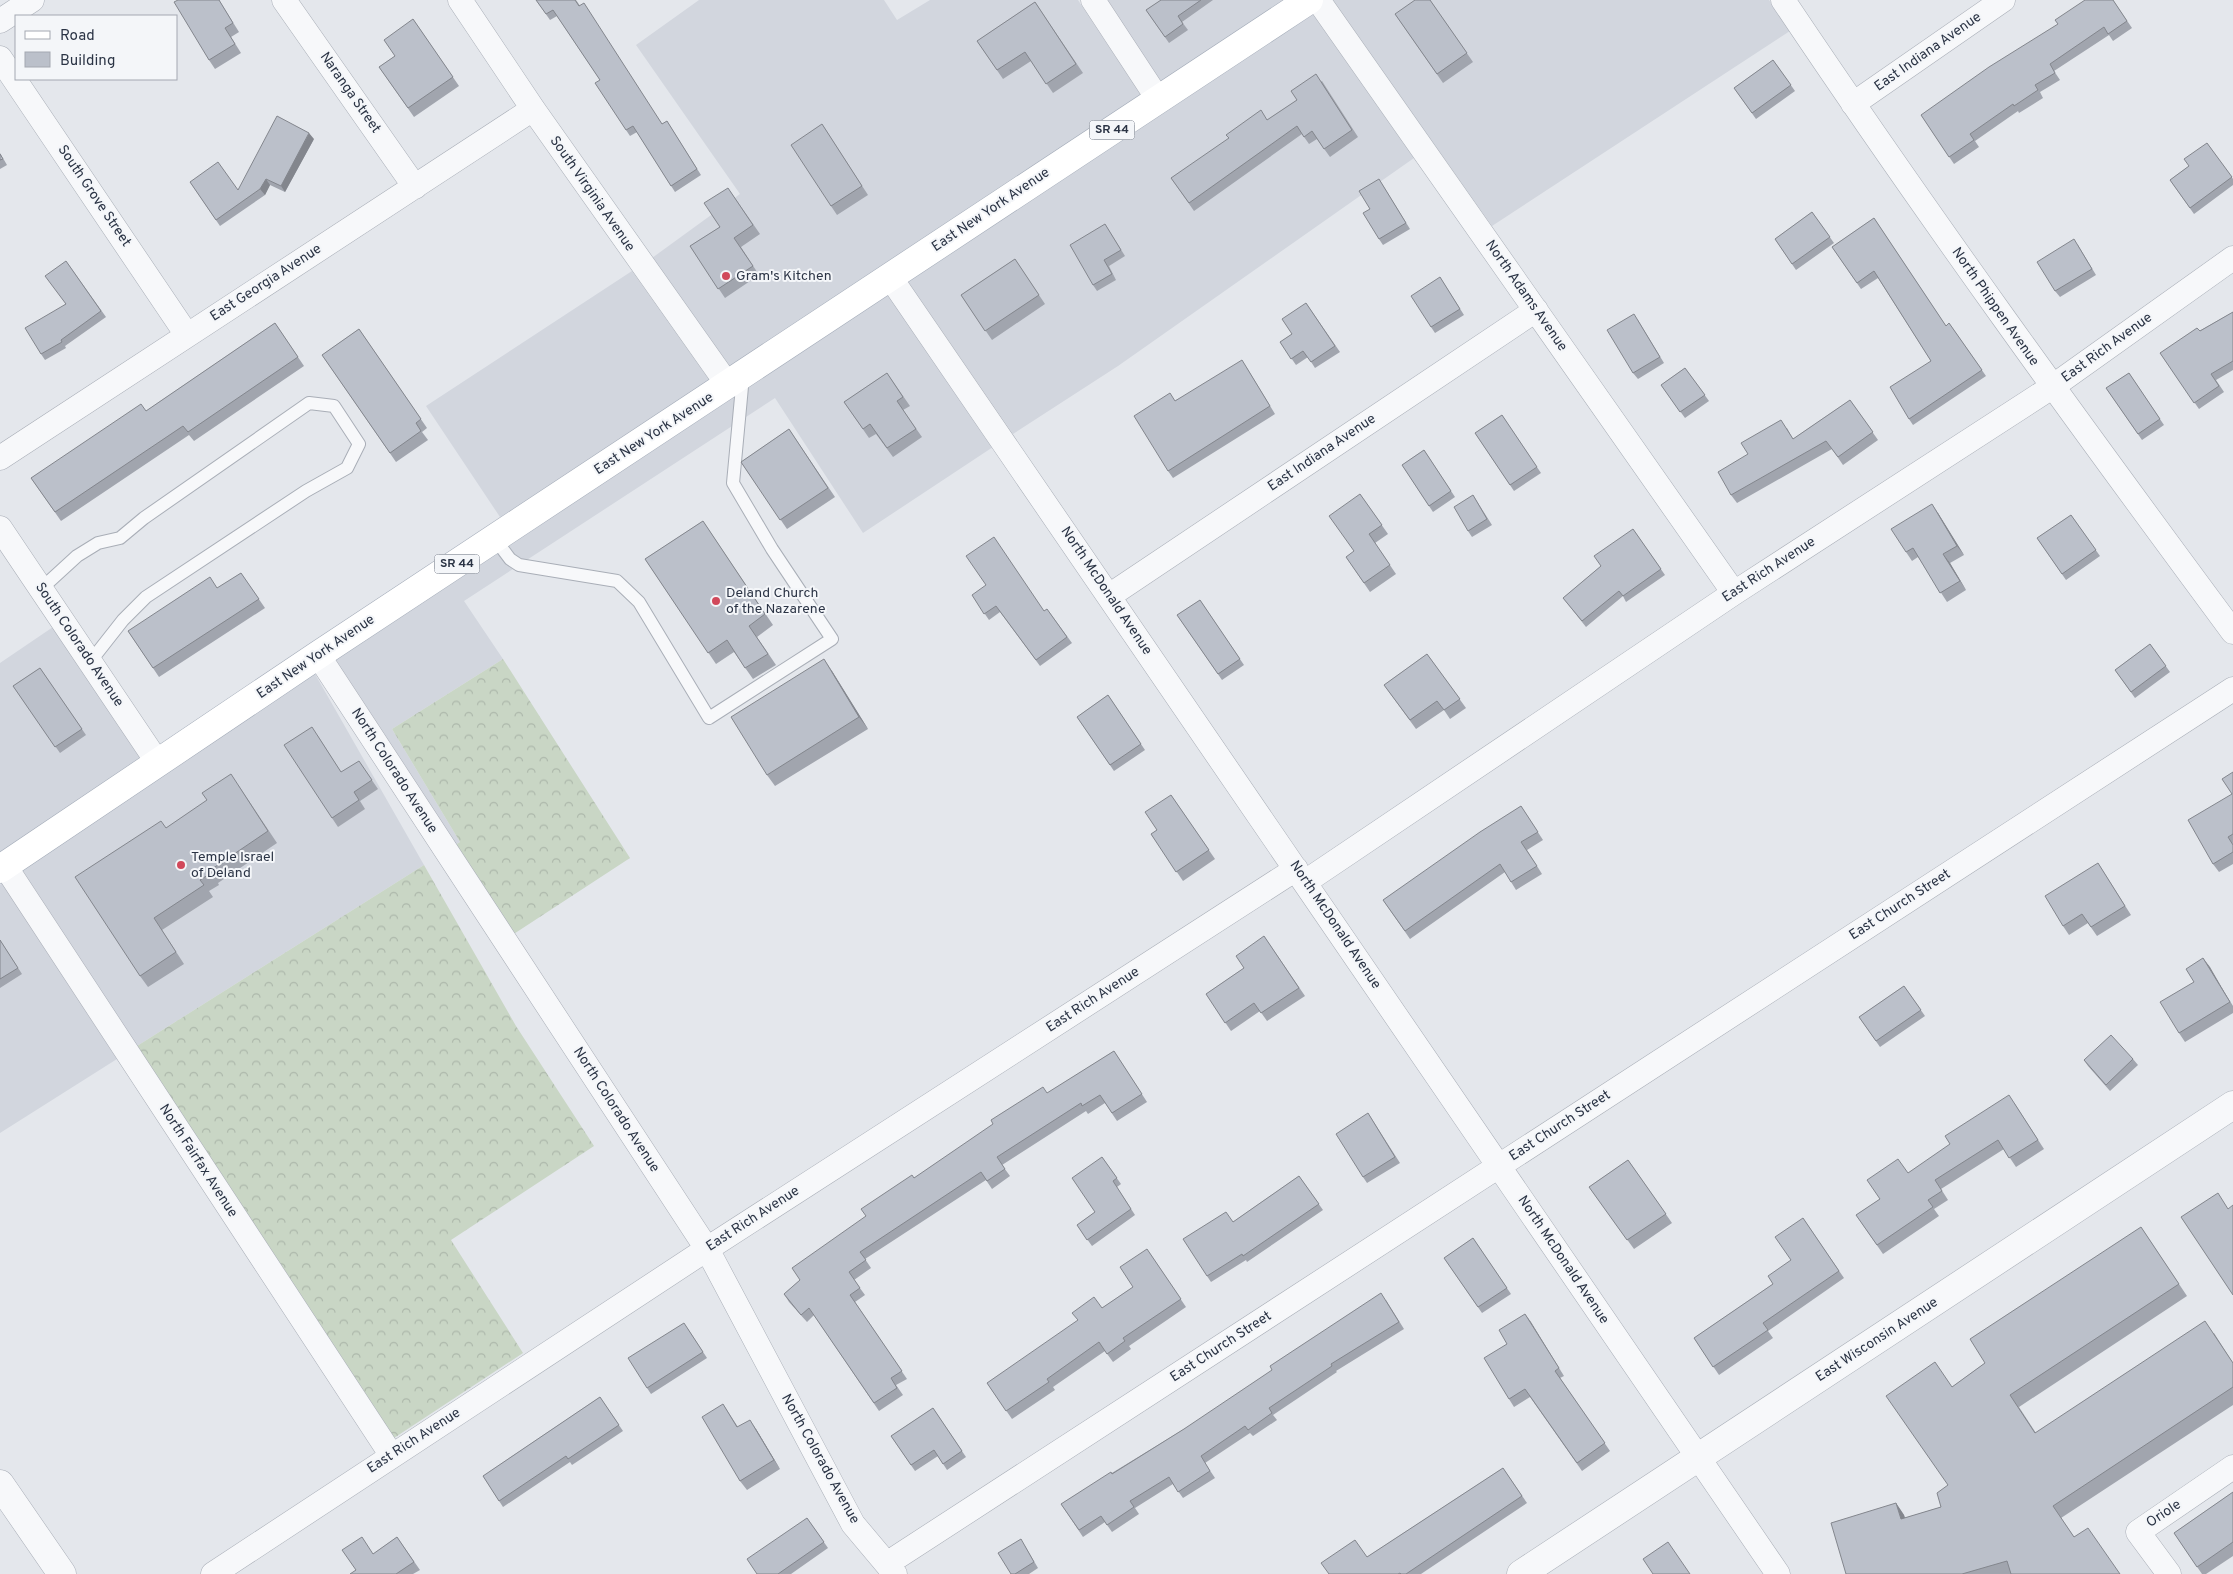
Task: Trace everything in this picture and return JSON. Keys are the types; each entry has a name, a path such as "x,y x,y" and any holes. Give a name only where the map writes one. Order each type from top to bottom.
{"main road":[{"name":"East New York Avenue","path":"2,867 318,655 1309,0"}],"street":[{"path":"0,21 32,0"},
{"name":"Naranga Street","path":"284,0 415,186"},
{"name":"South Virginia Avenue","path":"460,0 533,109 735,381"},
{"path":"1093,0 1158,99"},
{"name":"North Adams Avenue","path":"1318,0 1734,593"},
{"name":"North Phippen Avenue","path":"1783,0 1853,104 2052,387 2233,632"},
{"name":"East Indiana Avenue","path":"1853,104 2002,0"},
{"name":"South Grove Street","path":"0,58 188,335"},
{"name":"East Georgia Avenue","path":"0,458 533,109"},
{"name":"East Rich Avenue","path":"213,1574 707,1249 1300,875 2052,387 2233,258"},
{"name":"North McDonald Avenue","path":"890,277 1778,1574"},
{"name":"East Indiana Avenue","path":"1109,596 1536,310"},
{"name":"South Colorado Avenue","path":"0,528 158,763"},
{"name":"North Colorado Avenue","path":"318,655 707,1249 853,1524 892,1569"},
{"name":"East Church Street","path":"892,1569 1499,1166 2233,689"},
{"name":"North Fairfax Avenue","path":"2,867 392,1456"},
{"name":"East Wisconsin Avenue","path":"1521,1574 2233,1105"},
{"name":"Oriole","path":"2168,1574 2138,1532 2233,1467"},
{"path":"0,1484 62,1574"}],"lane":[{"path":"496,539 510,559 519,565 617,581 639,602 709,718 832,639 772,549 733,483 735,381"},
{"path":"41,589 77,556 98,543 120,538 144,518 309,403 334,406 359,444 347,468 306,491 146,597 123,620 90,662"}],"shaded area":[{"path":"699,0 884,0 897,20 930,0 1078,0 1141,95 730,368 652,258 740,194 636,45"},
{"path":"1107,0 1284,0 1161,82"},
{"path":"1332,0 1769,0 1790,31 1492,226"},
{"path":"1313,14 1414,158 1118,366 1013,434 908,282"},
{"path":"632,271 710,381 306,646 500,517 426,406"},
{"path":"888,295 993,447 863,533 775,398 464,601 503,659 392,729 460,842 444,852 335,661"},
{"path":"53,627 141,758 0,852 0,663"},
{"path":"315,674 424,865 137,1046 22,870"},
{"path":"2,883 117,1059 0,1133 0,885"}],"green space":[{"path":"503,659 630,858 497,945 444,852 460,842 392,729"},
{"path":"424,865 516,1026 594,1146 451,1240 523,1353 394,1438 137,1046"}],"building":[{"path":"178,0 219,0 233,23 225,28 235,44 209,60 174,2"},
{"path":"536,0 575,0 579,6 584,3 662,124 667,121 697,169 671,186 633,126 626,130 595,83 600,80 553,10 546,14"},
{"path":"1161,0 1201,0 1178,16 1183,24 1165,37 1146,10"},
{"path":"1415,0 1430,0 1467,53 1437,74 1395,14"},
{"path":"2085,0 2113,0 2127,21 2108,34 2104,27 2050,64 2055,73 2035,85 2038,90 2014,106 2013,104 1970,134 1974,140 1949,157 1921,115 1989,67 2058,24 2055,20"},
{"path":"1035,2 1076,64 1046,84 1025,52 997,70 977,41"},
{"path":"413,19 453,77 408,108 379,67 395,56 384,40"},
{"path":"1773,60 1791,85 1752,113 1734,88"},
{"path":"1316,74 1352,130 1324,149 1312,131 1304,137 1297,126 1189,203 1171,178 1229,138 1226,135 1261,110 1267,120 1297,100 1291,91"},
{"path":"277,116 309,133 281,186 266,179 260,189 216,220 190,182 218,162 238,190"},
{"path":"822,124 862,186 831,206 791,145"},
{"path":"2207,143 2232,177 2190,208 2170,180 2189,166 2184,159"},
{"path":"1379,179 1406,223 1379,239 1363,213 1370,209 1359,191"},
{"path":"728,188 753,225 734,238 753,266 718,289 690,246 720,227 704,203"},
{"path":"1812,212 1830,237 1792,264 1775,239"},
{"path":"1874,218 1946,326 1949,323 1982,370 1909,419 1890,387 1931,361 1874,271 1857,283 1832,247"},
{"path":"1105,224 1121,250 1104,260 1112,274 1093,285 1070,245"},
{"path":"2074,239 2092,269 2055,291 2037,262"},
{"path":"1015,259 1039,295 985,331 961,295"},
{"path":"66,261 101,311 61,340 62,342 41,354 25,328 66,304 45,276"},
{"path":"1440,277 1460,309 1431,327 1411,296"},
{"path":"1306,303 1335,346 1311,362 1303,351 1291,359 1280,342 1292,334 1282,319"},
{"path":"2233,312 2233,361 2211,374 2219,386 2194,403 2160,353 2197,328 2200,331"},
{"path":"1634,314 1660,357 1633,373 1607,330"},
{"path":"275,323 298,357 188,432 183,426 55,512 31,478 141,404 146,411"},
{"path":"359,329 421,419 416,423 421,431 390,453 322,355"},
{"path":"1242,360 1270,406 1168,471 1134,416 1170,393 1175,401"},
{"path":"1685,368 1705,395 1680,412 1661,385"},
{"path":"887,373 903,397 897,401 916,429 887,448 870,424 863,429 844,402"},
{"path":"2129,373 2160,419 2138,434 2106,388"},
{"path":"1850,400 1873,432 1838,457 1826,441 1731,495 1718,472 1748,454 1741,443 1781,420 1793,439"},
{"path":"1502,415 1537,467 1510,485 1475,433"},
{"path":"789,429 828,488 780,520 741,462"},
{"path":"1424,450 1451,491 1429,506 1402,465"},
{"path":"1360,494 1382,525 1369,534 1390,565 1364,583 1346,557 1354,551 1329,516"},
{"path":"1473,495 1487,519 1468,531 1454,507"},
{"path":"1932,504 1957,546 1943,554 1960,581 1940,593 1913,548 1906,552 1891,529"},
{"path":"2071,515 2096,550 2062,574 2037,538"},
{"path":"703,521 765,614 749,626 768,654 745,668 727,640 708,653 645,559"},
{"path":"1633,529 1661,569 1623,596 1619,591 1582,621 1563,598 1601,566 1594,556"},
{"path":"994,537 1044,611 1047,609 1067,637 1036,660 996,606 984,614 972,595 986,585 966,556"},
{"path":"241,573 259,599 153,668 128,631 210,577 217,588"},
{"path":"1200,600 1240,659 1218,674 1177,615"},
{"path":"2150,644 2166,666 2131,692 2115,670"},
{"path":"1427,654 1460,699 1444,710 1437,701 1410,720 1384,685"},
{"path":"824,659 859,717 767,775 731,717"},
{"path":"40,668 82,729 55,747 13,686"},
{"path":"1108,695 1141,744 1110,765 1077,717"},
{"path":"312,727 341,772 359,761 372,780 354,792 359,800 332,818 284,745"},
{"path":"2233,772 2233,834 2228,837 2233,845 2233,852 2213,864 2188,820 2232,794 2222,779"},
{"path":"231,774 268,831 209,871 211,873 200,880 204,885 154,918 176,952 140,976 75,877 161,821 166,828 207,800 202,793"},
{"path":"1171,795 1209,850 1176,872 1151,834 1157,830 1145,812"},
{"path":"1521,806 1538,832 1521,842 1537,866 1511,882 1500,864 1405,931 1383,900 1480,832"},
{"path":"2098,863 2125,906 2091,927 2082,914 2063,926 2045,896"},
{"path":"1264,936 1299,988 1261,1013 1254,1003 1225,1023 1206,994 1244,968 1236,956"},
{"path":"0,940 18,968 0,979"},
{"path":"2203,958 2230,1002 2179,1033 2160,1002 2194,982 2186,969"},
{"path":"1904,986 1921,1010 1876,1041 1859,1017"},
{"path":"2111,1035 2133,1059 2106,1085 2084,1060"},
{"path":"1114,1051 1142,1094 1112,1113 1100,1095 1082,1106 1081,1103 997,1157 1005,1169 987,1181 981,1172 860,1252 866,1260 849,1272 860,1288 850,1295 902,1371 891,1378 897,1388 874,1403 809,1308 801,1315 784,1294 800,1280 792,1268 866,1216 861,1209 912,1175 914,1178 993,1124 991,1120 1043,1087 1047,1093"},
{"path":"2009,1095 2038,1140 2009,1158 1998,1140 1935,1180 1942,1191 1928,1200 1933,1207 1877,1245 1856,1215 1880,1199 1867,1180 1898,1159 1908,1173 1950,1144 1945,1136"},
{"path":"1368,1113 1395,1157 1363,1177 1336,1134"},
{"path":"1102,1157 1117,1178 1113,1181 1131,1209 1087,1240 1077,1225 1095,1212 1072,1178"},
{"path":"1628,1160 1666,1214 1627,1240 1589,1187"},
{"path":"1299,1176 1319,1204 1243,1256 1242,1254 1207,1276 1183,1239 1226,1212 1233,1222"},
{"path":"2218,1193 2228,1209 2233,1205 2233,1295 2181,1217"},
{"path":"1803,1218 1839,1271 1763,1323 1768,1330 1713,1367 1694,1338 1773,1284 1768,1276 1791,1260 1775,1237"},
{"path":"2141,1227 2179,1284 2010,1395 2035,1433 2205,1321 2233,1363 2233,1387 2053,1506 2074,1537 2088,1528 2120,1574 2011,1574 2007,1561 1962,1574 1846,1574 1831,1523 1896,1503 1901,1519 1941,1507 1937,1493 1948,1485 1886,1396 1935,1362 1952,1387 1985,1363 1970,1339"},
{"path":"1473,1238 1507,1288 1478,1307 1444,1258"},
{"path":"1147,1249 1181,1299 1123,1338 1125,1341 1107,1354 1099,1342 1047,1379 1049,1382 1006,1411 987,1383 1078,1320 1072,1313 1094,1297 1102,1308 1133,1287 1120,1267"},
{"path":"1381,1293 1399,1322 1331,1364 1332,1366 1269,1408 1272,1413 1248,1430 1245,1426 1201,1456 1210,1471 1178,1492 1169,1477 1130,1501 1134,1507 1107,1525 1101,1516 1079,1530 1061,1504 1184,1429 1272,1370 1270,1366"},
{"path":"1525,1314 1559,1368 1555,1371 1605,1443 1577,1463 1525,1389 1509,1399 1484,1358 1507,1344 1499,1330"},
{"path":"684,1323 703,1352 647,1388 628,1358"},
{"path":"600,1397 619,1425 568,1459 566,1456 499,1501 483,1476"},
{"path":"723,1404 737,1427 750,1420 774,1460 740,1481 702,1417"},
{"path":"933,1408 962,1451 943,1464 934,1450 911,1465 891,1436"},
{"path":"1503,1468 1522,1496 1406,1574 1329,1574 1321,1563 1355,1540 1367,1557"},
{"path":"2233,1492 2233,1542 2197,1567 2174,1533"},
{"path":"807,1518 824,1542 778,1574 757,1574 747,1559"},
{"path":"362,1537 373,1554 397,1537 414,1562 396,1574 350,1574 356,1570 342,1550"},
{"path":"1021,1539 1034,1562 1015,1574 1011,1574 998,1553"},
{"path":"1668,1542 1690,1574 1653,1574 1643,1559"}],"place":[{"name":"Gram's Kitchen","path":"726,276"},
{"name":"Deland Church of the Nazarene","path":"716,601"},
{"name":"Temple Israel of Deland","path":"181,865"}]}
